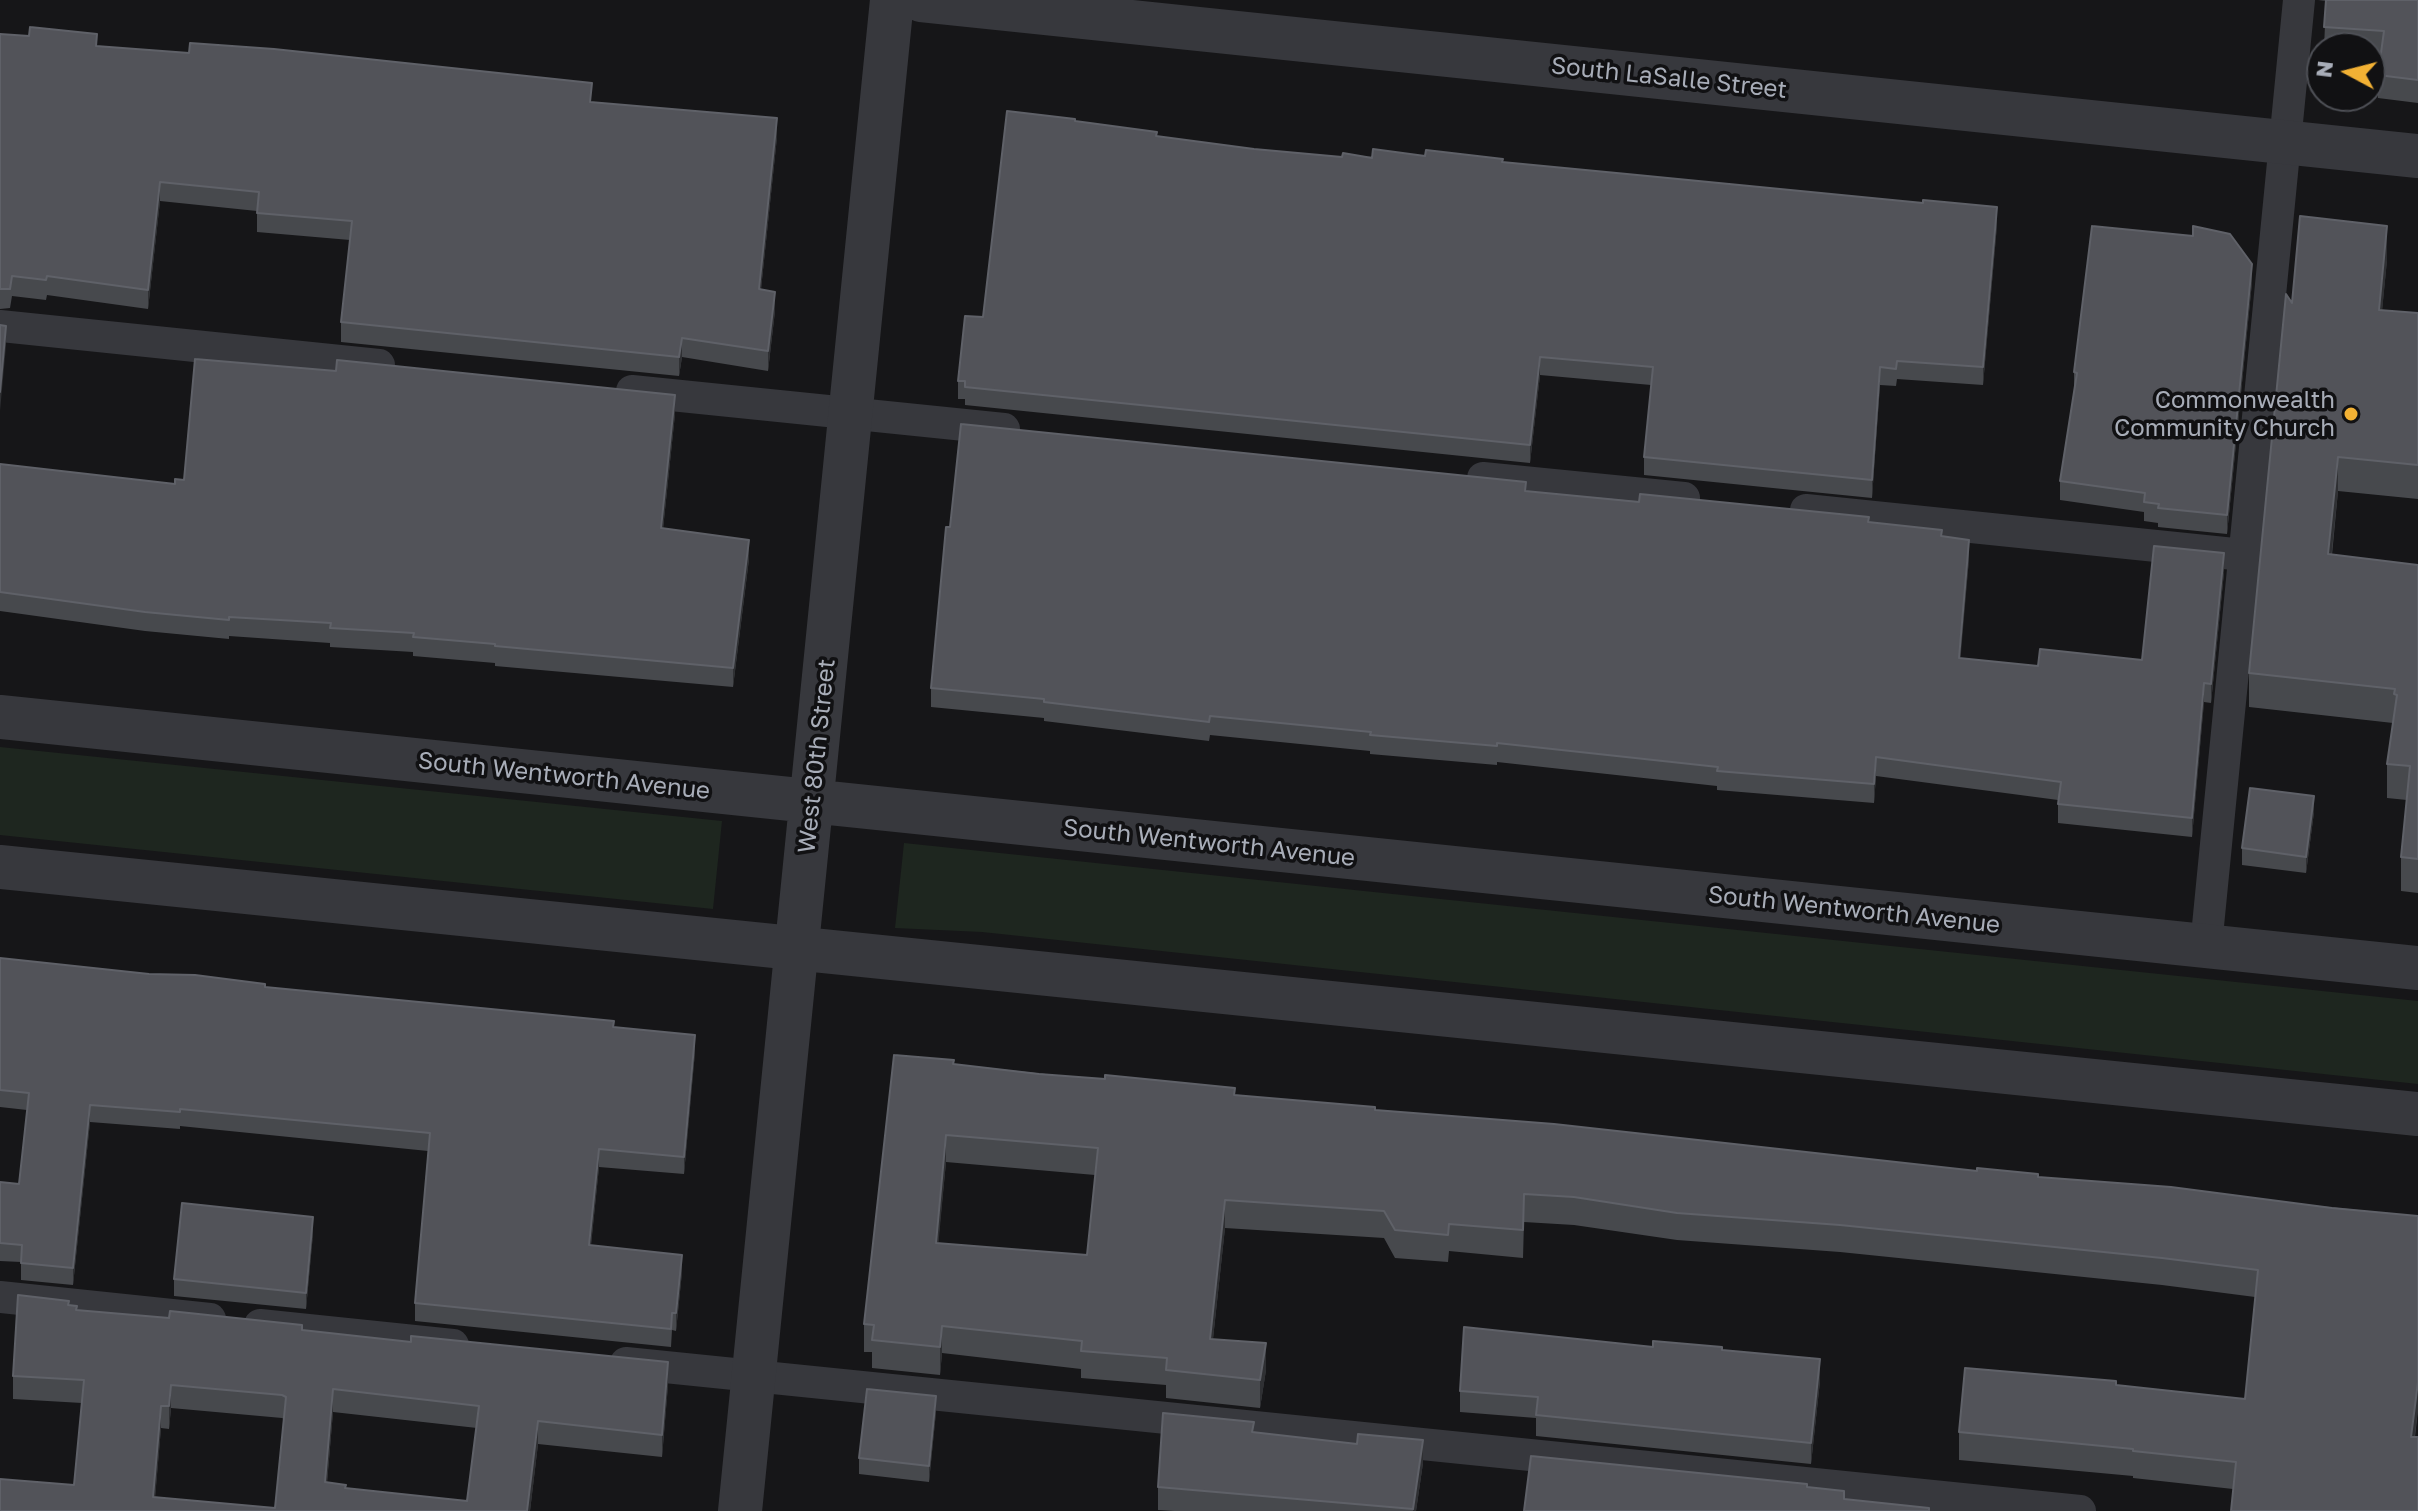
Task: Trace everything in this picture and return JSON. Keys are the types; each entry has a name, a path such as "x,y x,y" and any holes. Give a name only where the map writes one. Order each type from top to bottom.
{"street":[{"name":"West 80th Street","path":"740,1511 892,0"},
{"name":"South LaSalle Street","path":"921,0 2418,156"},
{"name":"South Wentworth Avenue","path":"0,717 2418,968"},
{"path":"0,867 2418,1114"}],"lane":[{"path":"2206,946 2299,0"},
{"path":"0,326 410,368"},
{"path":"599,387 1029,432"},
{"path":"1455,475 1708,501"},
{"path":"1771,507 2244,555"},
{"path":"0,1297 488,1349"},
{"path":"598,1360 2080,1511"}],"shaded area":[{"path":"0,747 722,821 713,909 0,835"},
{"path":"904,843 2418,1001 2418,1084 982,932 895,928"}],"building":[{"path":"2326,0 2418,0 2418,80 2386,76 2386,32 2324,27"},
{"path":"30,27 97,34 96,46 189,53 190,43 274,49 592,83 590,102 777,118 759,289 775,292 768,351 682,338 679,357 341,322 352,221 257,213 259,192 160,182 148,290 47,276 46,280 12,276 10,289 0,289 0,34 29,36"},
{"path":"1007,111 1075,119 1157,132 1156,136 1254,149 1342,157 1343,153 1372,158 1373,149 1425,156 1426,150 1503,159 1502,162 1923,203 1923,200 1997,207 1983,367 1897,361 1896,369 1880,367 1872,480 1644,457 1653,367 1540,357 1530,445 965,387 965,381 958,381 965,316 983,317"},
{"path":"2300,216 2387,226 2379,310 2418,313 2418,465 2338,457 2328,554 2418,565 2418,859 2401,857 2410,766 2387,764 2397,695 2394,694 2395,689 2249,673 2286,294 2292,303"},
{"path":"2092,226 2193,236 2193,226 2230,234 2252,264 2227,515 2158,508 2159,504 2144,502 2145,493 2060,481 2077,373 2074,372"},
{"path":"0,325 6,326 0,392"},
{"path":"195,359 336,371 337,360 675,395 661,528 749,540 733,668 413,637 414,633 330,628 331,623 229,617 229,620 145,612 0,592 0,464 175,484 175,479 184,480"},
{"path":"961,424 1526,482 1525,491 1639,502 1640,494 1869,517 1868,522 1942,530 1941,536 1969,540 1959,658 2038,666 2040,649 2142,660 2154,546 2224,553 2211,684 2204,683 2192,818 2058,804 2061,782 1876,757 1874,784 1717,771 1718,767 1497,743 1497,746 1370,735 1371,732 1210,716 1209,722 1044,702 1044,699 931,688 946,527 950,527"},
{"path":"2250,788 2314,796 2306,857 2242,848"},
{"path":"0,958 149,974 195,975 265,984 265,987 614,1021 613,1027 695,1035 684,1157 599,1149 589,1245 682,1255 676,1313 672,1313 671,1329 415,1303 430,1133 180,1109 180,1112 90,1105 73,1268 21,1263 22,1245 0,1243 0,1182 19,1184 29,1093 0,1090"},
{"path":"894,1055 954,1060 953,1064 1039,1074 1105,1079 1105,1075 1235,1088 1234,1095 1375,1107 1375,1110 1554,1124 1977,1171 1977,1168 2038,1174 2038,1177 2171,1187 2418,1216 2418,1382 2411,1437 2418,1437 2418,1511 2231,1511 2236,1462 1959,1432 1965,1368 2116,1381 2116,1385 2245,1399 2258,1270 2162,1258 1840,1225 1677,1213 1574,1197 1524,1194 1523,1230 1449,1224 1448,1235 1395,1230 1384,1211 1225,1200 1210,1339 1266,1343 1260,1380 1166,1370 1167,1358 1081,1351 1082,1341 942,1326 940,1347 872,1340 874,1325 864,1324","holes":["946,1135 1098,1148 1087,1255 936,1243"]},
{"path":"182,1203 313,1217 306,1293 174,1279"},
{"path":"18,1295 69,1301 68,1305 77,1306 76,1310 169,1318 170,1311 302,1325 302,1330 411,1342 411,1336 668,1362 662,1435 538,1421 527,1511 0,1511 0,1479 74,1485 84,1380 13,1376","holes":["171,1385 286,1397 275,1508 153,1497 161,1406 169,1406","333,1389 479,1406 467,1501 345,1488 346,1485 325,1482"]},
{"path":"1464,1327 1653,1347 1653,1341 1722,1347 1722,1350 1820,1359 1811,1443 1536,1415 1538,1397 1460,1391"},
{"path":"867,1389 936,1396 929,1466 859,1458"},
{"path":"1163,1413 1254,1422 1252,1432 1357,1444 1358,1434 1423,1440 1413,1509 1158,1487"},
{"path":"1531,1456 1807,1484 1807,1487 1844,1491 1844,1499 1929,1508 1929,1511 1524,1511"}],"place":[{"name":"Commonwealth Community Church","path":"2351,414"}]}
